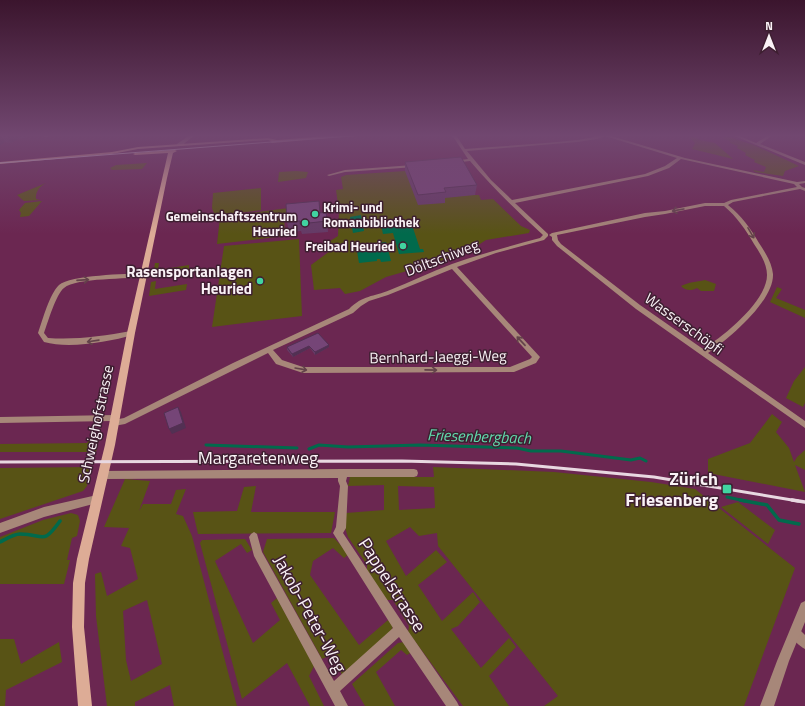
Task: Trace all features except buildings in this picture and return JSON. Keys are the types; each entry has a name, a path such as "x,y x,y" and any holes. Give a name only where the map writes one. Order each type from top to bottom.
{"main road":[{"name":"Schweighofstrasse","path":"85,706 78,627 79,583 83,559 115,421 131,333 167,168"}],"street":[{"path":"329,175 345,171 383,168"},
{"path":"478,168 510,202 546,235"},
{"path":"510,202 646,176 665,168"},
{"path":"727,168 797,183 805,182"},
{"path":"797,183 803,189"},
{"name":"Döltschiweg","path":"0,420 125,421 351,311 360,302 376,295 386,294 453,266 494,252 542,239 546,235 557,235 645,215 654,216 671,211 716,204 725,205 731,201 803,189"},
{"path":"702,353 722,340 741,322 765,294 769,283 768,266 764,256 743,221 725,205"},
{"name":"Wasserschöpfi","path":"557,235 555,240 559,245 638,307 805,425"},
{"name":"Bernhard-Jaeggi-Weg","path":"269,350 279,362 292,367 311,370 510,370 533,361 536,356 453,266"},
{"path":"131,333 94,341 72,342 46,340 41,333 55,296 62,286 79,280 144,275"},
{"name":"Pappelstrasse","path":"343,473 342,481 344,486 341,528 338,533 400,629 453,706"},
{"name":"Margaretenweg","path":"103,475 414,473"},
{"path":"0,528 44,512 97,499"},
{"name":"Jakob-Peter-Weg","path":"254,537 257,553 342,706"},
{"path":"767,706 782,661 795,634 805,607"},
{"path":"333,690 400,629"},
{"path":"795,634 805,643"}],"shaded area":[{"path":"110,168 143,168 112,170"},
{"path":"766,168 794,168 785,171 783,176 755,172 753,170 764,172"},
{"name":"Freibad Heuried","path":"405,171 475,195 479,195 481,200 493,199 521,226 530,230 529,233 486,240 469,251 435,263 386,277 360,291 345,294 340,288 314,290 311,265 330,251 330,241 338,236 339,211 336,190 343,189 341,177 346,175"},
{"path":"279,172 308,172 306,178 278,182"},
{"path":"46,183 36,194 36,199 40,200 24,201 17,195"},
{"path":"261,188 261,210 215,216 212,208 213,193"},
{"path":"42,201 29,216 20,217 21,213 19,210 25,203"},
{"path":"311,205 311,212 284,214 285,236 217,244 220,217"},
{"path":"361,215 364,231 353,233 350,217"},
{"path":"411,222 420,249 423,249 424,252 399,254 393,233 383,234 381,225"},
{"name":"Rasensportanlagen Heuried","path":"299,239 302,316 212,327 224,246"},
{"path":"386,242 391,261 381,262 380,259 377,259 377,261 359,263 356,245"},
{"path":"155,263 159,263 158,270 189,265 189,270 153,276"},
{"path":"705,280 716,284 714,291 701,291 697,288 689,290 684,289 681,286 690,283"},
{"path":"156,281 155,289 187,284 186,290 149,296 151,282"},
{"path":"777,287 782,289 776,298 805,310 805,318 770,302"},
{"path":"805,367 805,403 803,407 786,398 794,381"},
{"path":"772,414 782,422 776,432 789,448 794,462 805,450 805,470 795,465 805,492 708,473 708,459 750,443"},
{"path":"93,432 100,434 96,452 0,452 0,444 87,443"},
{"path":"91,467 87,486 83,491 0,519 0,468"},
{"path":"433,467 554,472 651,482 695,489 795,568 744,706 544,706 558,696 438,546 437,533 419,536 410,527 386,541 406,576 436,550 447,562 418,585 442,621 473,592 480,602 458,626 451,629 481,668 509,638 516,647 489,676 509,706 463,706 408,632 409,626 393,600 387,600 367,571 367,565 348,537 344,525 346,513 384,510 384,485 348,486 350,477 434,477","holes":["398,486 434,487 435,508 399,510"]},
{"path":"125,479 150,481 139,511 143,504 171,504 176,490 186,489 176,514 183,516 192,536 237,706 174,706 170,685 135,702 135,706 107,706 96,616 95,574 101,572 107,596 138,579 130,548 121,546 129,528 104,527","holes":["147,600 162,664 131,681 126,660 123,611"]},
{"path":"256,486 251,512 335,512 331,533 198,534 193,512 237,511 244,487"},
{"path":"738,502 775,530 768,544 721,507"},
{"path":"71,513 78,515 80,521 77,536 72,538 67,560 70,560 64,584 0,584 0,537 43,520"},
{"path":"334,538 349,554 344,558 333,548 313,561 310,575 359,645 388,620 393,626 391,632 342,675 333,654 322,659 263,552 267,539"},
{"path":"245,539 252,550 247,553 241,544 215,561 253,643 280,620 271,603 277,598 314,666 309,676 324,706 310,706 287,663 242,699 200,543 202,540"},
{"path":"0,639 14,639 21,664 59,642 62,662 6,690 5,706 0,706"},
{"path":"404,642 412,652 407,655 401,650 376,672 395,706 365,706 352,684 398,643"}],"waterway":[{"name":"Friesenbergbach","path":"206,445 297,448"},
{"name":"Friesenbergbach","path":"309,449 319,445 348,447 420,445 517,448 531,451 561,451 631,460 640,458 646,461"},
{"name":"Friesenbergbach","path":"727,497 743,501"},
{"name":"Friesenbergbach","path":"743,501 767,505 779,520 799,524"},
{"name":"Friesenbergbach","path":"0,542 18,534 43,537 46,536 50,534 60,521"}],"railway":[{"path":"0,462 402,461 516,464 654,477 792,500"},
{"path":"792,500 805,502"},
{"path":"792,500 798,501"}],"place":[{"name":"Krimi- und Romanbibliothek","path":"315,214"},
{"name":"Gemeinschaftszentrum Heuried","path":"305,223"},
{"name":"Freibad Heuried","path":"403,246"},
{"name":"Rasensportanlagen Heuried","path":"260,281"},
{"name":"Zürich Friesenberg","path":"727,489"}]}
